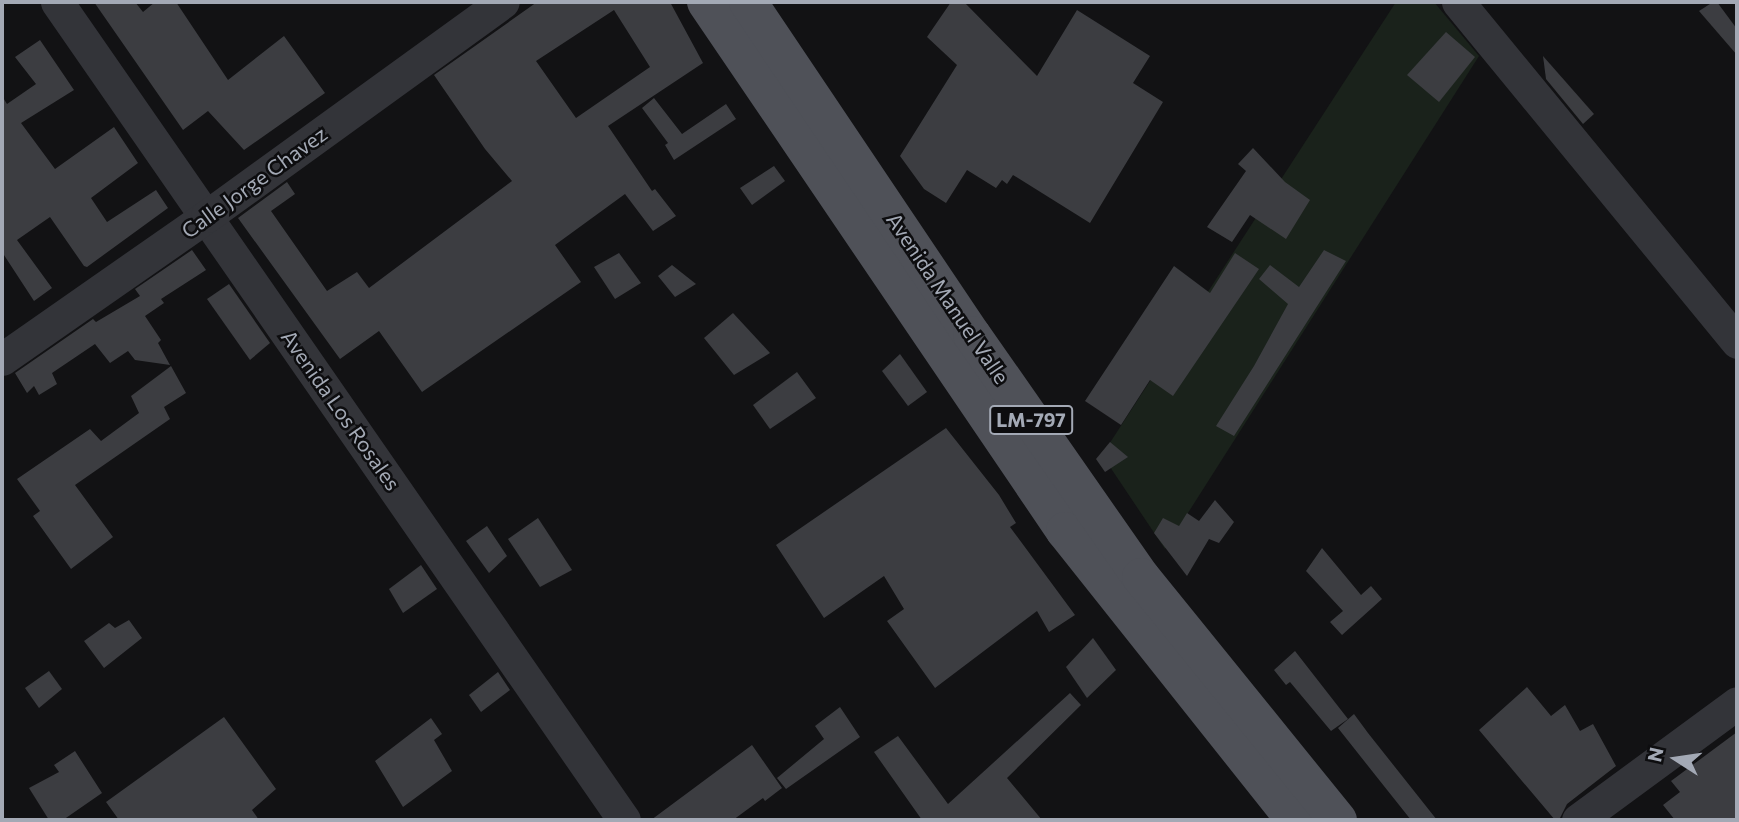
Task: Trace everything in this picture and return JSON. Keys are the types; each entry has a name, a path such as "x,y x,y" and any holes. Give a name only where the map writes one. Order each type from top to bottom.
{"main road":[{"name":"Avenida Manuel Valle","path":"706,2 1065,531 1295,820"},
{"name":"Avenida Manuel Valle","path":"748,2 972,335 1142,577 1338,820"}],"street":[{"name":"Avenida Los Rosales","path":"57,2 624,820"},
{"name":"Calle Jorge Chavez","path":"2,359 207,216 503,2"},
{"path":"1458,2 1737,342"},
{"path":"1578,820 1737,703"}],"shaded area":[{"path":"1396,2 1434,2 1479,56 1165,549 1102,455"}],"building":[{"path":"94,2 135,2 143,12 155,2 176,2 228,80 284,36 325,93 244,150 208,111 183,130"},
{"path":"537,2 670,2 703,63 608,126 652,191 655,189 676,216 653,231 625,194 555,245 581,282 422,392 379,331 340,359 238,218 287,182 295,194 271,211 327,291 357,272 369,288 512,181 485,149 434,75","holes":["614,10 650,67 576,118 536,61"]},
{"path":"951,2 964,2 1037,76 1077,10 1150,56 1133,83 1163,102 1090,223 1013,175 1007,184 1002,180 996,188 967,170 946,203 924,189 900,156 957,65 927,37"},
{"path":"1717,2 1737,29 1737,55 1699,11"},
{"path":"1446,32 1475,57 1439,102 1407,75"},
{"path":"40,40 74,90 21,123 55,169 114,127 138,163 91,198 107,222 156,190 168,208 87,267 50,217 17,240 52,288 34,301 2,252 2,96 7,104 36,84 15,57"},
{"path":"1543,56 1594,114 1583,124 1546,79"},
{"path":"654,98 682,134 726,104 736,119 674,160 665,145 668,143 642,108"},
{"path":"1253,148 1285,182 1310,200 1286,239 1250,215 1232,242 1207,227 1246,171 1238,164"},
{"path":"774,166 785,181 752,205 740,188"},
{"path":"192,250 206,270 161,299 164,303 145,316 161,340 158,343 170,365 135,360 128,351 110,363 95,344 52,373 57,384 39,395 34,386 27,393 15,373 93,319 96,322 140,296 135,289"},
{"path":"1324,250 1346,261 1234,436 1216,426 1254,366 1288,304 1259,279 1270,265 1299,287"},
{"path":"619,253 641,283 615,299 594,267"},
{"path":"1235,253 1259,269 1173,396 1150,380 1121,425 1085,401 1174,266 1210,293"},
{"path":"672,265 696,284 675,297 658,276"},
{"path":"229,284 270,343 250,360 207,299"},
{"path":"733,313 770,353 734,375 704,338"},
{"path":"900,354 927,392 908,406 882,371"},
{"path":"171,366 186,393 164,407 170,419 75,485 113,537 71,569 33,516 40,511 17,479 90,429 101,441 139,413 131,396"},
{"path":"797,372 816,398 770,429 753,405"},
{"path":"946,428 999,495 1016,523 1010,527 1075,615 1049,632 1037,611 935,688 887,621 904,609 884,576 824,618 776,545"},
{"path":"1110,442 1128,457 1105,472 1096,459"},
{"path":"1215,500 1234,522 1219,543 1209,539 1187,576 1154,533 1163,518 1179,526 1187,513 1199,521"},
{"path":"538,518 572,570 540,587 508,539"},
{"path":"487,526 507,556 489,573 466,541"},
{"path":"1322,548 1361,595 1371,586 1382,599 1342,635 1330,622 1343,611 1306,571"},
{"path":"421,565 437,589 403,613 389,589"},
{"path":"129,620 142,638 104,668 84,641 109,623 115,628"},
{"path":"1093,638 1116,670 1087,698 1066,667"},
{"path":"1295,651 1348,719 1331,731 1290,682 1286,685 1274,670"},
{"path":"49,671 62,689 39,708 25,688"},
{"path":"498,672 510,690 481,712 469,695"},
{"path":"1527,687 1551,716 1565,705 1580,731 1593,724 1616,766 1567,804 1559,820 1555,820 1479,730"},
{"path":"1070,693 1081,705 1007,778 1042,820 922,820 874,752 898,736 948,804"},
{"path":"840,707 860,737 786,789 777,778 824,739 815,726"},
{"path":"1354,714 1437,820 1411,820 1338,728"},
{"path":"224,717 276,789 252,810 259,820 119,820 106,802"},
{"path":"431,718 442,734 434,740 452,771 403,807 375,761"},
{"path":"1737,732 1737,820 1675,820 1663,805 1680,792 1671,781"},
{"path":"752,745 782,788 765,801 763,798 733,820 651,820"},
{"path":"75,751 102,793 63,820 49,820 29,788 59,772 54,765"}]}
